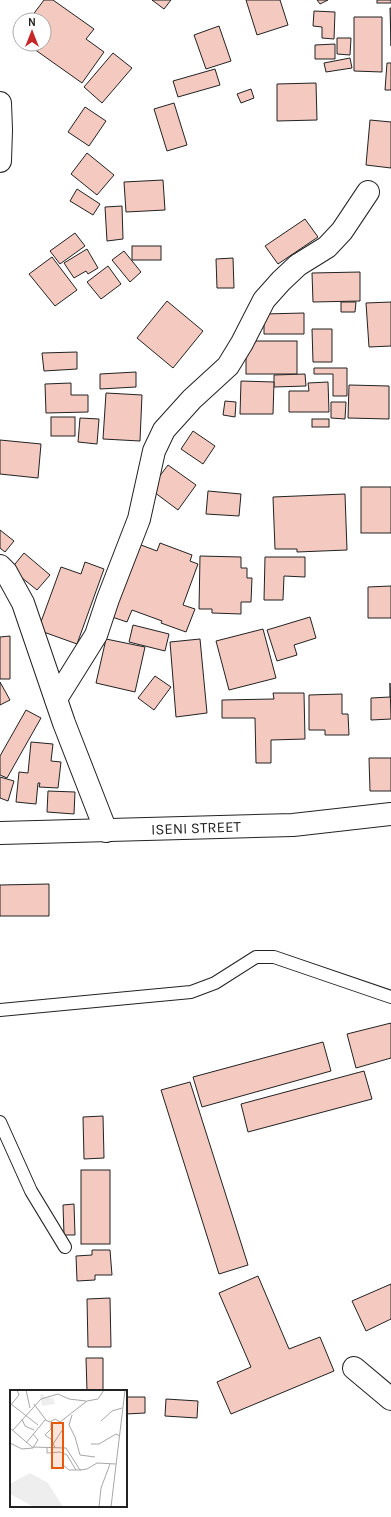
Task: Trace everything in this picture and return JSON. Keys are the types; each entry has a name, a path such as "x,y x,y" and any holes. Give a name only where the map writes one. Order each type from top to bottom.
{"street":[{"path":"0,103 0,161"},
{"path":"56,699 96,635 108,599 139,519 154,451 164,430 192,398 228,366 242,343 264,300 298,265 327,247 342,231 368,192"},
{"path":"0,566 6,572 23,603 56,699 106,830"},
{"name":"ISENI STREET","path":"0,834 293,825 391,814"},
{"path":"354,1368 391,1399"}],"lane":[{"path":"0,1010 191,992 215,983 256,958 274,957 391,997"},
{"path":"0,1122 31,1191 65,1248"}],"building":[{"path":"44,0 53,0 94,29 86,39 104,52 82,83 38,52 52,52 52,12 35,12"},
{"path":"152,0 171,0 164,9"},
{"path":"246,0 280,0 288,25 257,35"},
{"path":"317,0 328,0 320,4"},
{"path":"377,0 391,0 391,3 377,3"},
{"path":"390,8 391,8 391,46"},
{"path":"314,11 335,12 334,39 322,38 322,27 313,26"},
{"path":"354,17 382,17 382,72 354,71"},
{"path":"219,26 231,61 206,69 194,35"},
{"path":"337,38 351,38 350,55 337,54"},
{"path":"335,44 335,59 315,59 315,45"},
{"path":"113,53 132,68 102,103 84,87"},
{"path":"350,58 352,68 326,72 324,63"},
{"path":"387,63 391,63 391,90 385,90"},
{"path":"215,69 220,85 178,97 173,81"},
{"path":"316,83 317,120 277,121 277,84"},
{"path":"251,89 254,98 241,103 237,94"},
{"path":"174,103 187,145 167,151 154,109"},
{"path":"85,107 106,121 89,146 68,132"},
{"path":"370,120 391,122 391,168 366,165"},
{"path":"87,153 114,175 97,195 71,174"},
{"path":"163,180 165,210 126,212 124,182"},
{"path":"77,189 100,204 93,215 70,201"},
{"path":"122,206 123,239 107,241 105,207"},
{"path":"305,219 318,237 278,264 265,246"},
{"path":"75,233 85,246 60,264 50,251"},
{"path":"132,246 161,246 161,260 132,260"},
{"path":"87,249 98,268 88,274 86,271 74,278 64,263"},
{"path":"124,251 141,272 130,282 112,260"},
{"path":"52,257 77,290 55,306 29,274"},
{"path":"233,258 234,288 217,288 216,259"},
{"path":"108,266 121,284 101,299 87,282"},
{"path":"360,272 360,301 313,302 312,273"},
{"path":"167,301 203,331 173,368 137,338"},
{"path":"341,302 356,302 355,312 341,312"},
{"path":"391,302 391,346 369,347 366,303"},
{"path":"304,313 304,334 264,334 264,314"},
{"path":"312,329 332,329 332,362 313,362"},
{"path":"246,341 297,341 297,374 246,374"},
{"path":"77,352 77,369 44,371 42,353"},
{"path":"314,368 347,368 347,396 333,396 333,374 314,374"},
{"path":"136,372 136,387 100,389 100,374"},
{"path":"305,374 306,386 274,387 274,375"},
{"path":"241,381 274,382 273,414 240,414"},
{"path":"328,382 329,412 289,412 289,391 309,391 308,383"},
{"path":"71,383 71,395 88,395 88,412 46,413 45,384"},
{"path":"349,385 389,386 389,419 348,418"},
{"path":"106,393 142,395 140,441 103,439"},
{"path":"225,401 236,402 235,417 223,415"},
{"path":"331,402 346,402 345,419 331,418"},
{"path":"51,417 75,417 75,436 51,436"},
{"path":"80,418 99,419 97,444 78,442"},
{"path":"312,419 329,419 329,427 312,427"},
{"path":"193,431 215,446 203,464 181,449"},
{"path":"0,440 41,444 38,478 0,474"},
{"path":"168,465 196,485 178,510 150,489"},
{"path":"361,487 391,487 391,533 361,533"},
{"path":"208,491 241,494 239,516 206,514"},
{"path":"345,494 347,550 297,552 297,549 275,549 273,497"},
{"path":"0,530 14,541 5,552 0,548"},
{"path":"133,542 157,551 160,543 192,555 190,561 198,564 183,605 195,609 186,632 132,610 127,622 106,615"},
{"path":"24,553 50,575 37,590 11,569"},
{"path":"200,556 241,557 241,568 247,568 247,578 252,578 251,602 241,602 241,614 212,613 212,609 199,609"},
{"path":"265,557 305,557 305,577 284,576 283,600 264,600"},
{"path":"85,562 104,569 77,644 38,630 61,567 81,574"},
{"path":"391,586 391,618 368,618 368,587"},
{"path":"310,617 316,638 294,645 297,655 277,661 267,630"},
{"path":"133,625 169,634 165,651 129,642"},
{"path":"263,629 276,678 229,690 216,641"},
{"path":"10,636 10,679 0,679 0,637"},
{"path":"106,639 145,647 135,692 96,683"},
{"path":"200,639 207,713 176,717 170,642"},
{"path":"155,676 171,687 154,710 138,698"},
{"path":"0,682 10,700 0,705"},
{"path":"390,683 391,719 371,720 371,698 390,697"},
{"path":"273,693 304,693 305,739 271,740 271,763 256,763 255,718 222,718 222,700 274,699"},
{"path":"342,694 342,714 348,714 349,735 325,735 325,730 309,730 309,695"},
{"path":"26,710 41,718 7,778 0,775 0,756"},
{"path":"31,742 53,744 51,761 61,762 58,788 39,787 40,783 38,783 36,804 16,802 19,772 28,773"},
{"path":"369,758 391,758 391,791 370,791"},
{"path":"0,777 14,781 8,801 0,798"},
{"path":"48,791 75,792 74,814 47,812"},
{"path":"49,884 49,916 0,916 0,885"},
{"path":"391,1023 391,1058 356,1068 347,1034"},
{"path":"323,1042 331,1071 202,1107 193,1077"},
{"path":"364,1071 372,1099 248,1132 241,1104"},
{"path":"190,1082 248,1265 219,1274 161,1090"},
{"path":"103,1116 104,1158 84,1159 83,1117"},
{"path":"81,1170 110,1170 110,1244 81,1244"},
{"path":"74,1204 75,1235 64,1235 63,1205"},
{"path":"92,1250 110,1250 112,1275 95,1275 95,1280 77,1281 76,1256 92,1255"},
{"path":"258,1276 289,1349 320,1337 334,1371 231,1414 217,1382 251,1367 219,1293"},
{"path":"391,1284 391,1319 366,1331 352,1301"},
{"path":"110,1298 111,1347 88,1347 87,1299"},
{"path":"86,1358 103,1358 103,1390 87,1390"},
{"path":"127,1397 145,1397 145,1413 127,1414"},
{"path":"166,1399 198,1401 197,1418 165,1416"}]}
